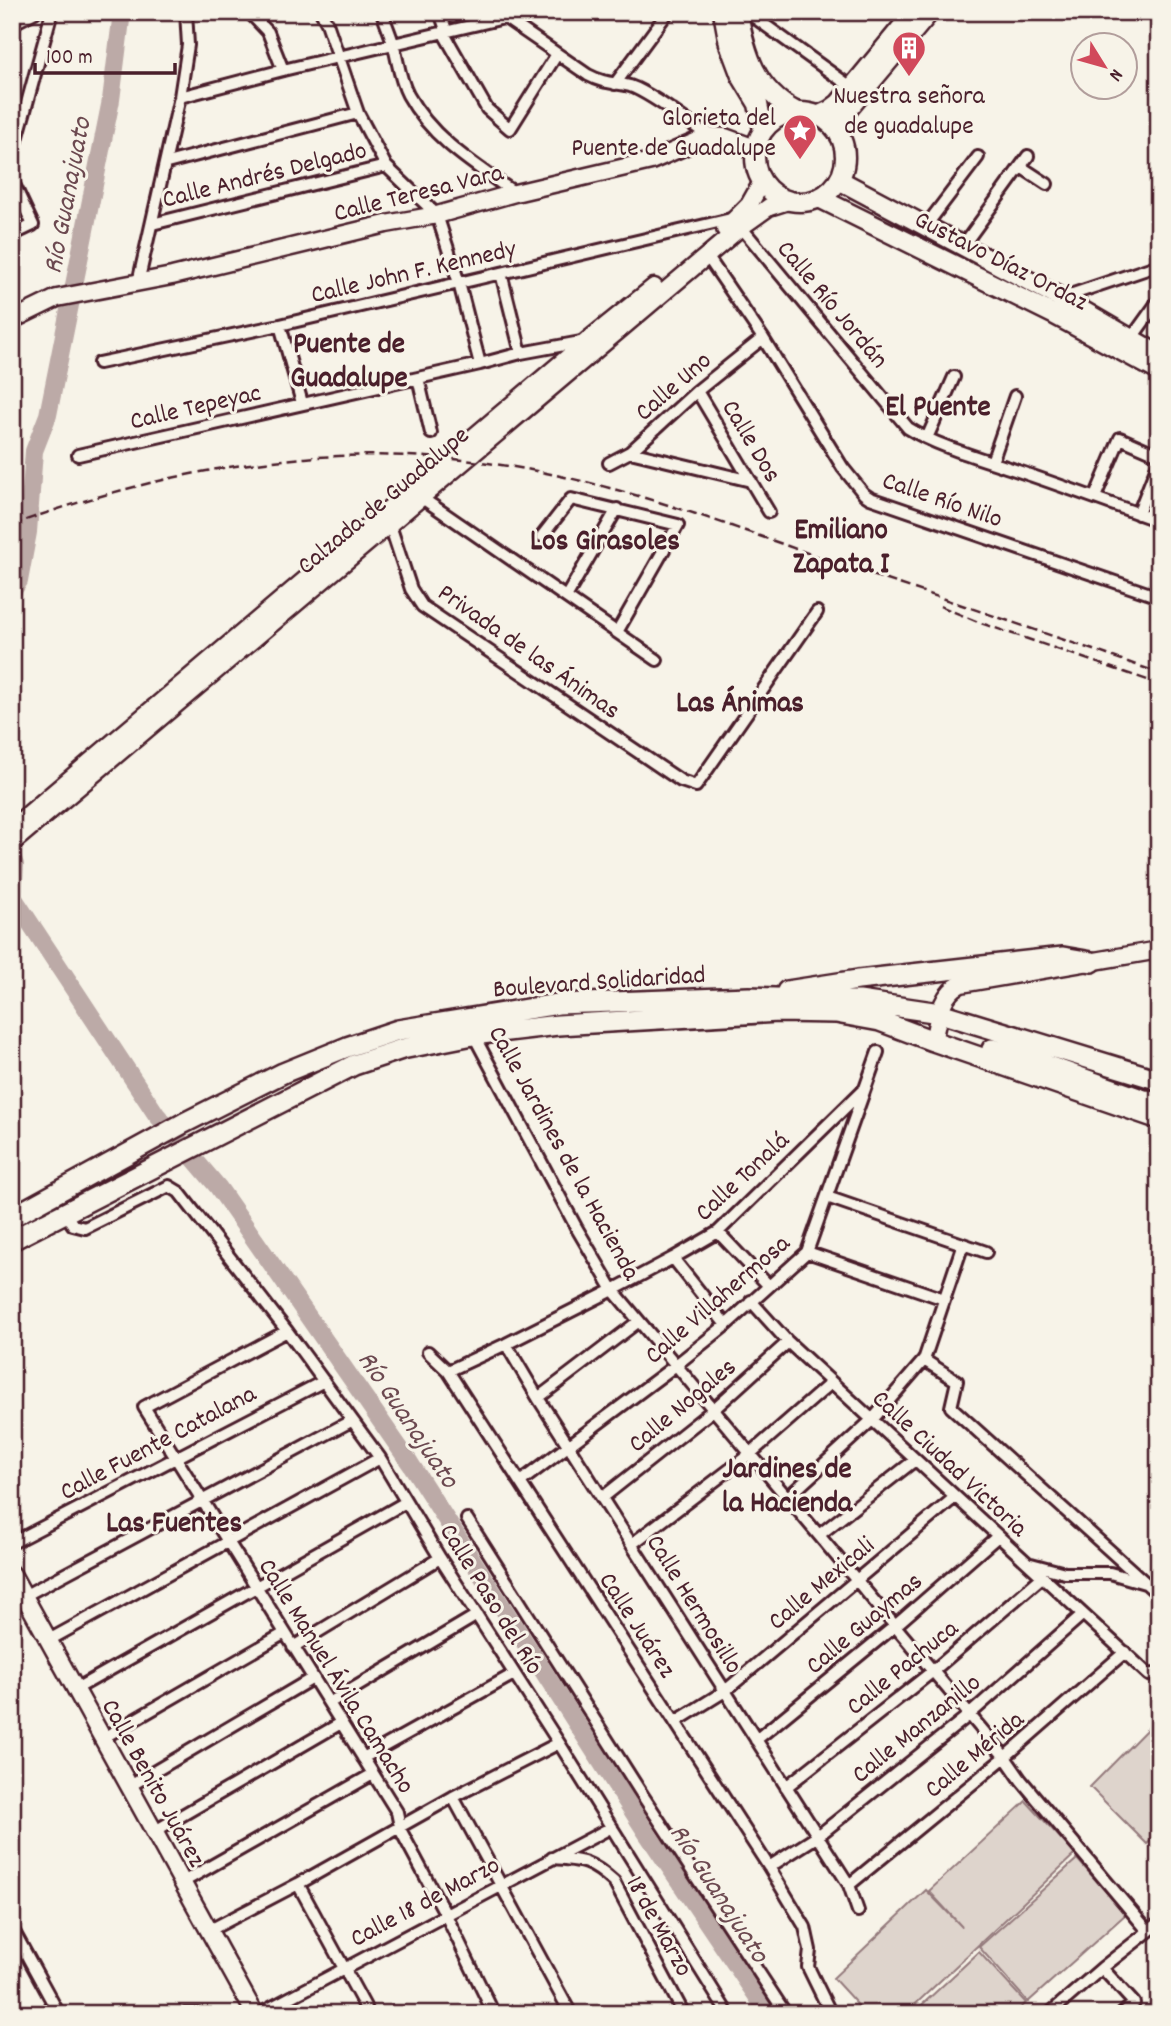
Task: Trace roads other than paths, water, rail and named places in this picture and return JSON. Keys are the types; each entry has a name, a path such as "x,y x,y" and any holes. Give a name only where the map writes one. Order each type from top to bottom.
{"highway":[{"path":"749,997 858,980 1063,957 1092,962"},
{"name":"Boulevard Solidaridad","path":"12,1240 354,1065 471,1026 558,1004 749,997 859,1001 940,1013 1159,1080"},
{"name":"Boulevard Solidaridad","path":"12,1217 146,1143 284,1073 398,1030 558,1025 805,1011 836,1013 880,1021 1159,1119"},
{"path":"933,1041 965,1041 1031,1060 1144,1100 1159,1101"}],"main road":[{"path":"723,12 729,44 741,76 758,104 763,130"},
{"path":"738,12 743,40 755,69 770,94 795,111 817,115 828,121 843,141 844,168 839,180 830,191 819,198 803,202 788,201 773,194 762,182 754,160 755,148 763,130 772,121 795,111"},
{"path":"817,115 830,108 851,87 913,12"},
{"path":"836,129 841,119 931,12"},
{"path":"709,136 725,137 755,148"},
{"name":"Calle Teresa Vara","path":"14,316 57,298 138,283 386,224 437,215 514,193 650,162 709,136"},
{"name":"Gustavo Díaz Ordaz","path":"839,180 1061,298 1159,355"},
{"name":"Calzada de Guadalupe","path":"388,519 422,498 707,256 739,223 762,182"},
{"name":"Gustavo Díaz Ordaz","path":"819,198 1055,315 1159,371"},
{"name":"Calzada de Guadalupe","path":"16,832 388,519 587,341 705,246 739,223 769,207 788,201"},
{"path":"933,1041 948,992 961,984 1159,950"},
{"name":"Calle Benito Juárez","path":"12,1574 257,2014"}],"street":[{"path":"12,24 35,12"},
{"path":"12,158 52,12"},
{"path":"138,283 180,97 188,45 186,12"},
{"path":"249,12 268,32 283,70"},
{"path":"321,12 358,113 386,166 437,215 459,284 480,365"},
{"path":"382,12 408,94 433,130 450,146 514,193"},
{"path":"440,12 444,31 487,109 510,129 557,54"},
{"path":"615,84 668,12"},
{"path":"747,12 851,87"},
{"path":"180,97 393,45 501,15 588,75 602,82 630,87 643,93 709,136"},
{"path":"167,163 358,113"},
{"path":"962,247 1028,156"},
{"path":"925,227 978,158"},
{"name":"Calle Andrés Delgado","path":"152,224 386,166"},
{"path":"1021,167 1047,184"},
{"path":"12,180 33,225 12,235"},
{"name":"Calle John F. Kennedy","path":"99,363 739,223"},
{"name":"Calle Río Jordán","path":"739,223 908,428 927,438 1159,521"},
{"name":"Calle Río Nilo","path":"707,256 843,468 864,494 1159,597"},
{"path":"1061,298 1159,265"},
{"path":"501,273 521,353"},
{"path":"1131,339 1159,300"},
{"path":"280,325 302,403"},
{"name":"Calle Tepeyac","path":"78,455 480,365 521,353 610,338"},
{"name":"Calle Uno","path":"609,463 630,452 697,391 762,338"},
{"path":"927,438 954,377"},
{"path":"418,378 431,433"},
{"name":"Calle Dos","path":"697,391 769,512"},
{"path":"992,462 1015,396"},
{"path":"1095,497 1120,438 1159,455"},
{"path":"630,452 751,481"},
{"path":"1138,514 1159,461"},
{"path":"422,498 657,660"},
{"path":"542,536 571,499 678,525 617,632"},
{"path":"566,597 617,509"},
{"name":"Privada de las Ánimas","path":"388,519 411,589 422,606 681,781 696,786 817,612"},
{"name":"Calle Jardines de la Hacienda","path":"471,1026 576,1227 613,1290 1005,1757 1021,1780 1156,1926"},
{"name":"Calle Villahermosa","path":"520,1482 726,1325 807,1252 877,1052"},
{"name":"Calle Tonalá","path":"448,1371 613,1290 718,1232 864,1089"},
{"name":"Calle Paso del Río","path":"65,1213 73,1225 85,1228 169,1186 179,1192 287,1331 380,1458 440,1558 728,2014"},
{"path":"827,1197 986,1252"},
{"path":"718,1232 769,1286"},
{"path":"788,1497 872,1420 924,1360 963,1244"},
{"path":"807,1252 944,1299"},
{"path":"673,1258 726,1325"},
{"name":"Calle Ciudad Victoria","path":"751,1301 788,1342 831,1383 1025,1562 1125,1652 1154,1674"},
{"path":"538,1398 639,1321"},
{"name":"Calle Manuel Ávila Camacho","path":"287,1331 144,1408 397,1812 401,1831 494,2014"},
{"name":"Calle Nogales","path":"602,1498 713,1410 788,1342"},
{"name":"Calle Hermosillo","path":"506,1344 849,1885 858,1911"},
{"name":"Calle Juárez","path":"428,1352 448,1371 769,1867 805,1927 810,1950 808,1967 831,2014"},
{"path":"924,1360 957,1381 951,1407 1159,1595"},
{"name":"Calle Fuente Catalana","path":"12,1543 324,1381"},
{"path":"632,1544 750,1454 831,1383"},
{"path":"24,1596 351,1421"},
{"path":"49,1640 380,1458"},
{"path":"819,1535 915,1460"},
{"name":"Calle Mexicali","path":"675,1722 725,1691 955,1497"},
{"path":"76,1689 406,1502"},
{"name":"Calle Paso del Río","path":"467,1519 643,1796 786,2014"},
{"name":"Calle Guaymas","path":"756,1740 895,1626 998,1536"},
{"path":"293,1647 440,1558"},
{"path":"1025,1562 1065,1573 1110,1573 1146,1583"},
{"name":"Calle Pachuca","path":"786,1787 933,1671 1042,1577"},
{"name":"Calle Manzanillo","path":"769,1867 818,1836 969,1715 1083,1614"},
{"path":"328,1703 477,1615"},
{"path":"103,1738 285,1633"},
{"name":"Calle Mérida","path":"849,1885 1005,1757 1125,1652"},
{"path":"363,1758 514,1674"},
{"path":"130,1786 313,1678"},
{"path":"155,1831 341,1723"},
{"path":"210,1930 453,1797 559,1743"},
{"path":"183,1881 373,1774"},
{"path":"453,1797 571,2014"},
{"name":"Calle 18 de Marzo","path":"257,2014 612,1827"},
{"name":"18 de Marzo","path":"551,1858 586,1861 614,1882 684,2014"},
{"path":"298,1884 369,2014"},
{"path":"1049,2014 1156,1926"},
{"path":"12,1928 59,2014"},
{"path":"1102,1968 1134,2003 1122,2014"},
{"path":"185,2014 198,2014"}],"waterway":[{"name":"Río Guanajuato","path":"12,592 19,581 28,532 34,451 48,415 111,100 122,12"},
{"name":"Río Guanajuato","path":"12,857 15,865 13,897 156,1114 218,1187 410,1463 646,1832 769,2014"}],"railway":[{"path":"12,525 150,483 218,469 288,460 357,455 427,457 497,464 604,486 673,507 1159,673"},
{"path":"940,606 978,622 1159,684"}],"place":[{"name":"Nuestra señora de guadalupe","path":"909,78"},
{"name":"Glorieta del Puente de Guadalupe","path":"800,161"}],"district":[{"name":"Puente de Guadalupe","path":"349,359"},
{"name":"El Puente","path":"938,405"},
{"name":"Los Girasoles","path":"605,539"},
{"name":"Emiliano Zapata I","path":"841,545"},
{"name":"Las Ánimas","path":"740,701"},
{"name":"Jardines de la Hacienda","path":"787,1484"},
{"name":"Las Fuentes","path":"174,1521"}]}
